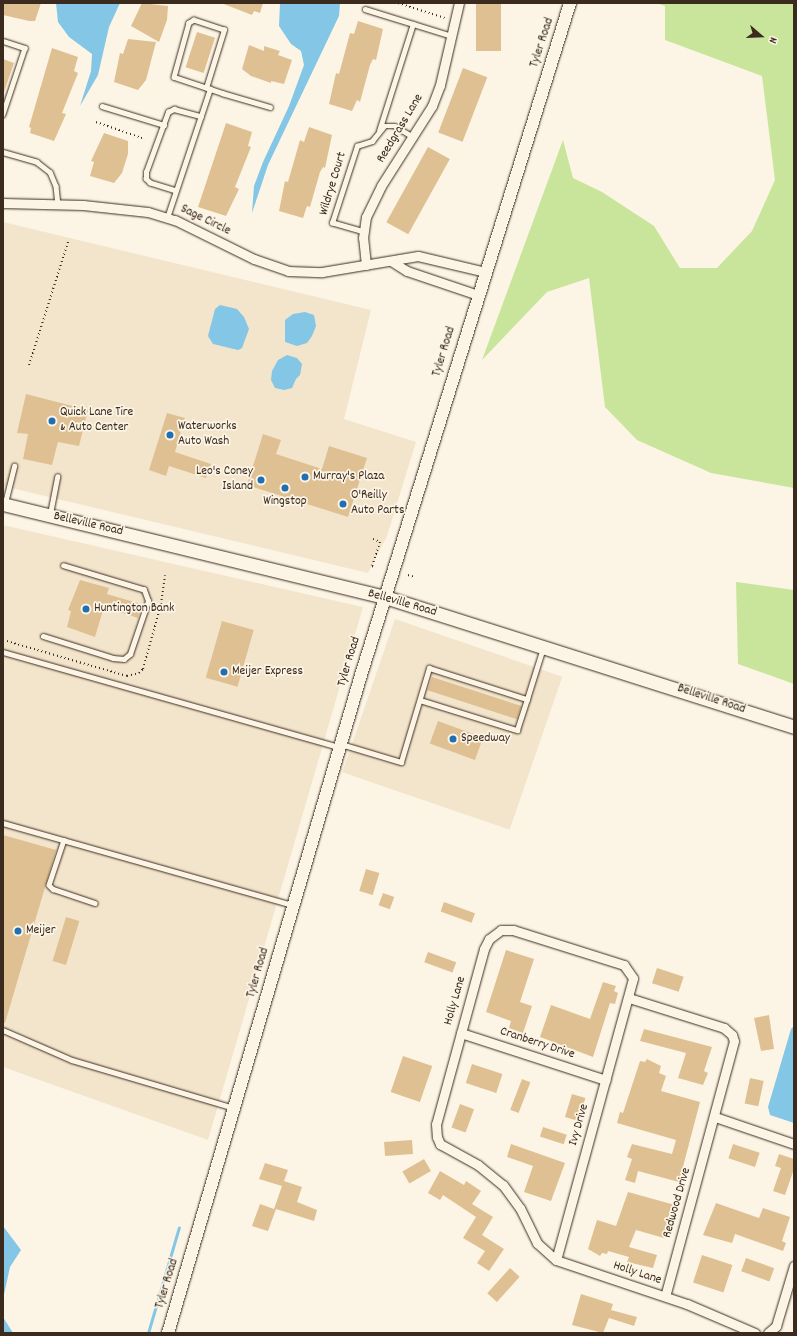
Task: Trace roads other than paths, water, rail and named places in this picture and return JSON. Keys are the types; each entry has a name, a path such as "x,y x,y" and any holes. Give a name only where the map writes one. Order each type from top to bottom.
{"main road":[{"name":"Belleville Road","path":"4,504 385,598 794,727"}],"street":[{"name":"Reedgrass Lane","path":"366,265 364,232 372,202 432,106 440,85 452,36 458,3"},
{"name":"Tyler Road","path":"168,1333 340,746 485,272 570,3"},
{"name":"Sage Circle","path":"3,203 58,205 148,212 167,218 254,259 288,271 322,272 418,256 458,264 485,272"},
{"path":"391,261 407,271 478,295"},
{"name":"Holly Lane","path":"629,998 633,978 624,964 513,930 501,930 489,939 484,949 436,1124 437,1137 445,1148 478,1165 503,1185 520,1208 537,1243 556,1260 665,1296 755,1333"},
{"path":"629,998 724,1028 732,1034 734,1048 715,1117 794,1144"},
{"name":"Ivy Drive","path":"556,1260 629,998"},
{"name":"Cranberry Drive","path":"461,1033 606,1080"},
{"name":"Redwood Drive","path":"665,1296 715,1117"},
{"path":"768,1333 776,1326 794,1266"}],"lane":[{"path":"365,9 452,36"},
{"path":"167,218 201,116 208,88 224,30 194,20 190,23 174,78 208,88 270,108"},
{"path":"378,133 413,24"},
{"path":"3,41 25,48 3,114"},
{"path":"102,106 164,125"},
{"path":"176,190 146,179 146,172 168,112 174,108 201,116"},
{"name":"Wildrye Court","path":"364,232 332,223 357,146 372,141 378,133 388,125 395,126 414,137"},
{"path":"3,152 37,162 50,172 56,186 58,205"},
{"path":"4,504 14,466"},
{"path":"49,516 57,477"},
{"path":"43,636 120,660 124,659 130,654 148,601 144,590 64,566"},
{"path":"420,700 517,730 543,647"},
{"path":"3,652 401,762 429,668 527,699"},
{"path":"3,823 293,905"},
{"path":"64,840 49,886 53,889 95,903"},
{"path":"3,1030 72,1060 234,1108"}],"water":[{"path":"56,3 120,3 109,27 98,75 80,106 91,71 92,54 69,37 58,22"},
{"path":"280,3 340,3 339,16 268,165 252,213 254,186 263,162 289,106 304,65 301,51 291,44 279,26"},
{"path":"220,305 237,309 244,317 249,329 242,348 238,350 213,344 208,336 215,309"},
{"path":"305,312 314,315 316,326 312,336 307,343 297,346 285,342 285,320 293,314"},
{"path":"287,355 297,358 302,364 300,375 296,379 292,388 284,390 275,388 271,380 272,371 278,360"},
{"path":"794,1026 794,1123 770,1115 768,1107 791,1029"},
{"path":"3,1226 21,1250 10,1267 3,1299"},
{"path":"3,1317 13,1333 3,1333"}],"waterway":[{"path":"148,1333 179,1227"}],"place":[{"name":"Quick Lane Tire & Auto Center","path":"52,421"},
{"name":"Waterworks Auto Wash","path":"170,435"},
{"name":"Murray's Plaza","path":"305,477"},
{"name":"Leo's Coney Island","path":"261,480"},
{"name":"Wingstop","path":"285,488"},
{"name":"O'Reilly Auto Parts","path":"343,504"},
{"name":"Huntington Bank","path":"86,609"},
{"name":"Meijer Express","path":"224,672"},
{"name":"Speedway","path":"453,739"},
{"name":"Meijer","path":"18,931"}]}
